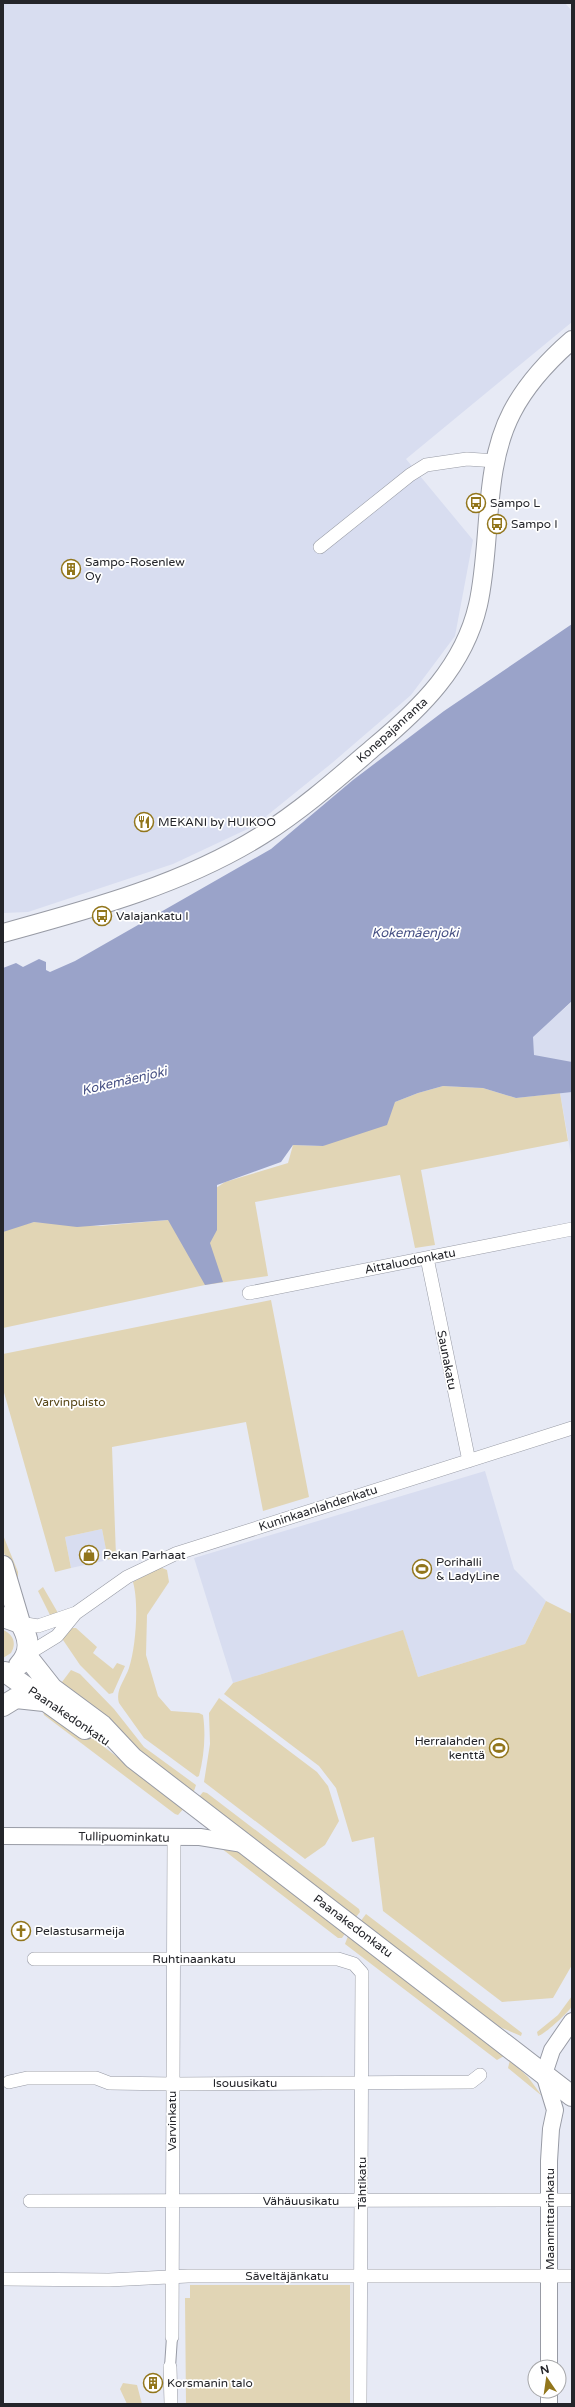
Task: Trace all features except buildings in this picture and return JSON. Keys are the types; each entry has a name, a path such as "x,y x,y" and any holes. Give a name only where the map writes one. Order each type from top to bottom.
{"main road":[{"name":"Konepajanranta","path":"3,933 120,899 204,865 262,835 319,793 428,698 455,663 471,631 483,573 496,462 512,412 527,388 572,340"},
{"path":"3,1566 12,1620 27,1637 26,1655 18,1666 4,1674"},
{"name":"Paanakedonkatu","path":"26,1655 52,1688 102,1725 134,1758 572,2096"},
{"name":"Paanakedonkatu","path":"4,1674 96,1736 134,1758"},
{"path":"3,1706 16,1698 44,1701"}],"street":[{"path":"320,547 410,475 426,465 467,459 496,462"},
{"name":"Aittaluodonkatu","path":"249,1294 572,1229"},
{"name":"Saunakatu","path":"427,1258 469,1461"},
{"name":"Kuninkaanlahdenkatu","path":"26,1655 57,1636 76,1613 128,1577 175,1554 572,1428"},
{"name":"Kuninkaanlahdenkatu","path":"12,1620 38,1626 76,1613"},
{"name":"Tullipuominkatu","path":"3,1836 200,1837 244,1844"},
{"name":"Varvinkatu","path":"171,2404 170,2366 172,2337 174,1838"},
{"name":"Ruhtinaankatu","path":"34,1959 338,1959 354,1964"},
{"name":"Tähtikatu","path":"354,1964 362,1974 362,2275 360,2404"},
{"path":"544,2074 552,2050 572,2021"},
{"name":"Maanmittarinkatu","path":"544,2074 555,2110 551,2129 549,2200 549,2359"},
{"name":"Isouusikatu","path":"9,2082 27,2078 96,2078 109,2083 173,2084 472,2082 480,2075"},
{"name":"Vähäuusikatu","path":"30,2201 572,2200"},
{"name":"Säveltäjänkatu","path":"3,2279 116,2280 172,2276 572,2276"}],"shaded area":[{"path":"3,3 565,3 572,11 572,322 406,459 473,540 455,636 411,695 332,763 254,826 173,864 28,912 3,913"},
{"path":"572,1002 572,1161 560,1093 473,1088"},
{"path":"485,1471 514,1569 546,1601 525,1644 418,1677 403,1631 233,1683 194,1558"},
{"path":"102,1529 108,1560 71,1568 65,1537"}],"green space":[{"path":"443,1086 483,1088 516,1098 560,1093 568,1141 421,1170 435,1245 415,1248 400,1175 255,1202 268,1276 205,1285 3,1328 3,1230 34,1222 100,1226 168,1220 225,1182 288,1163 293,1145 323,1146 395,1102 418,1093"},
{"name":"Varvinpuisto","path":"271,1300 309,1497 263,1511 246,1422 112,1447 116,1556 108,1560 102,1529 65,1537 71,1568 55,1572 3,1389 3,1354"},
{"path":"3,1535 18,1572 18,1578 13,1579 3,1550"},
{"path":"160,1567 167,1570 169,1582 147,1615 146,1655 158,1696 171,1711 199,1713 203,1715 204,1746 201,1768 199,1776 197,1777 144,1738 119,1703 118,1698 119,1689 129,1668 135,1637 136,1601 133,1582"},
{"path":"43,1587 58,1613 51,1617 38,1591"},
{"name":"Herralahden kenttä","path":"546,1601 572,1614 572,1965 553,1998 502,2002 383,1911 374,1837 352,1842 336,1788 319,1766 224,1694 233,1683 403,1630 418,1677 525,1644"},
{"path":"72,1628 76,1628 97,1647 93,1653 113,1669 117,1663 125,1666 113,1693 109,1694 80,1665 61,1637"},
{"path":"3,1630 12,1636 14,1646 11,1653 3,1658"},
{"path":"71,1670 80,1674 114,1709 144,1747 196,1785 193,1794 190,1794 97,1713 59,1686"},
{"path":"219,1698 317,1772 328,1786 339,1821 325,1845 305,1859 204,1782 210,1744 209,1713"},
{"path":"43,1711 78,1727 184,1808 178,1815 175,1814 44,1715"},
{"path":"203,1792 207,1793 359,1909 360,1912 356,1917 198,1798"},
{"path":"217,1845 237,1849 346,1932 342,1938 338,1938"},
{"path":"366,1914 522,2033 521,2036 500,2027 360,1922"},
{"path":"348,1936 504,2056 497,2060 345,1944"},
{"path":"572,1996 572,2006 570,2009 551,2028 538,2036 537,2032 558,2015"},
{"path":"510,2060 528,2077 542,2096 508,2068"},
{"path":"190,2285 350,2285 350,2404 186,2404 185,2298 190,2298"},
{"path":"123,2383 137,2385 142,2404 127,2404 120,2389"}],"water":[{"name":"Kokemäenjoki","path":"572,624 572,1001 533,1037 534,1055 572,1062 572,1092 516,1098 483,1088 443,1086 418,1093 395,1102 387,1125 323,1146 293,1145 281,1162 217,1185 217,1230 210,1243 223,1282 205,1285 168,1220 77,1227 34,1222 3,1232 3,968 16,963 23,967 39,959 46,962 46,970 50,972 75,961 271,849 353,780 444,711"}],"place":[{"name":"Sampo L","path":"476,503"},
{"name":"Sampo I","path":"497,524"},
{"name":"Sampo-Rosenlew Oy","path":"71,569"},
{"name":"MEKANI by HUIKOO","path":"144,822"},
{"name":"Valajankatu I","path":"102,916"},
{"name":"Pekan Parhaat","path":"89,1555"},
{"name":"Porihalli & LadyLine","path":"422,1569"},
{"name":"Herralahden kenttä","path":"499,1748"},
{"name":"Pelastusarmeija","path":"21,1931"},
{"name":"Korsmanin talo","path":"153,2383"}]}
